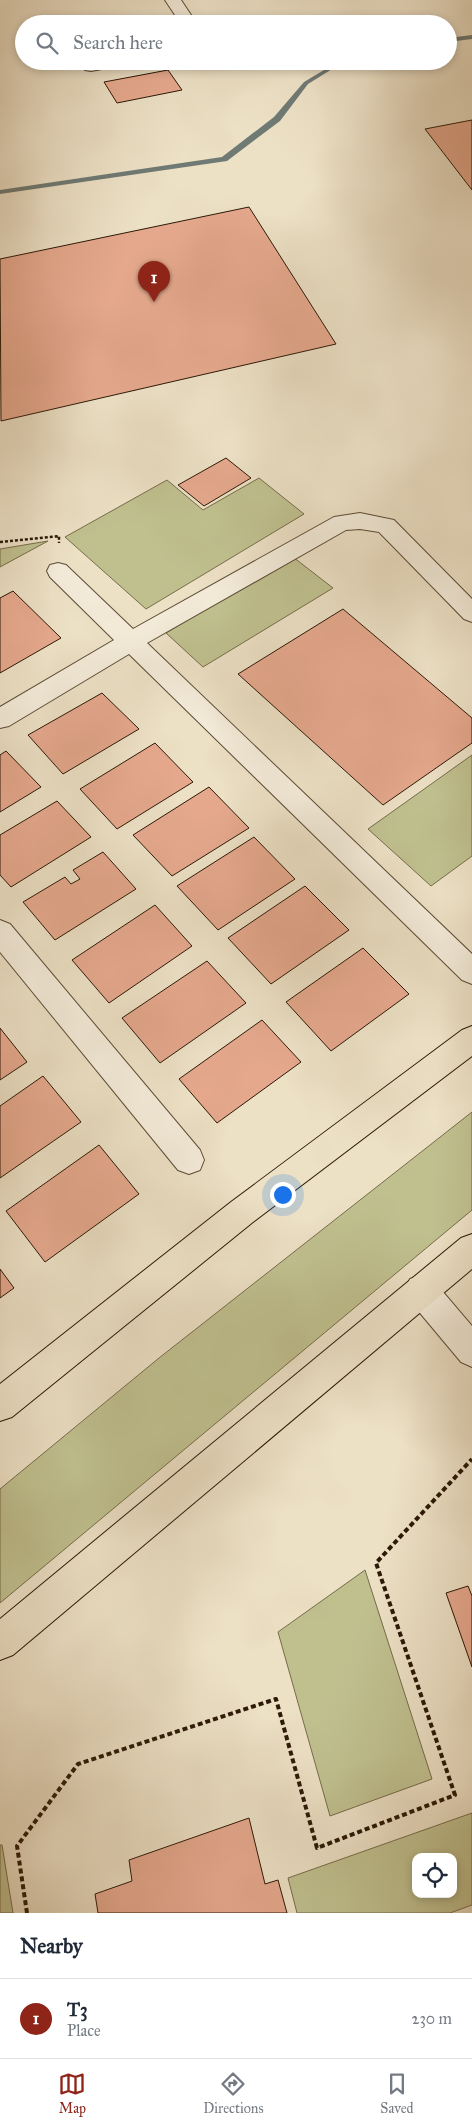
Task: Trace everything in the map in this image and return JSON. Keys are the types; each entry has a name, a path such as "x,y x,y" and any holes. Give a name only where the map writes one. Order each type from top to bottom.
{"main road":[{"path":"0,1404 242,1212 472,1039"},
{"path":"0,1642 472,1249"}],"street":[{"path":"173,0 183,15"},
{"path":"0,719 131,641 342,522 360,521 386,525 472,613"},
{"path":"58,571 472,972"},
{"path":"0,932 189,1160"},
{"path":"421,1290 472,1351"}],"path":[{"path":"0,542 59,536 58,571"},
{"path":"27,1913 17,1846 78,1764 276,1700 317,1848 455,1796 376,1563 472,1459"}],"green space":[{"path":"259,478 304,514 146,609 65,537 167,480 203,510"},
{"path":"48,541 0,567 0,549"},
{"path":"293,557 333,588 203,667 166,633"},
{"path":"472,755 472,856 431,886 368,829"},
{"path":"472,1112 472,1210 0,1603 0,1489 159,1358"},
{"path":"365,1570 432,1779 330,1816 278,1632"},
{"path":"472,1813 472,1905 450,1913 297,1913 288,1878"},
{"path":"0,1845 2,1845 13,1913 0,1913"}],"building":[{"path":"168,70 182,90 117,103 104,82"},
{"path":"472,120 472,190 425,129"},
{"path":"249,207 336,344 1,421 0,259"},
{"path":"226,458 251,478 204,506 178,485"},
{"path":"13,591 61,638 0,673 0,598"},
{"path":"343,609 472,718 472,743 383,805 238,674"},
{"path":"102,693 139,729 63,774 28,735"},
{"path":"155,743 193,782 117,829 80,789"},
{"path":"6,751 41,787 0,812 0,755"},
{"path":"209,787 249,828 172,876 133,835"},
{"path":"57,801 91,837 11,887 0,875 0,835"},
{"path":"254,837 295,879 218,930 177,886"},
{"path":"103,852 136,889 55,940 23,902 65,877 71,884 80,879 73,870"},
{"path":"305,886 349,930 271,984 228,938"},
{"path":"155,905 192,946 109,1003 72,960"},
{"path":"363,948 409,994 331,1051 286,1002"},
{"path":"207,961 246,1003 160,1063 122,1018"},
{"path":"262,1020 301,1062 217,1123 179,1079"},
{"path":"0,1028 27,1062 0,1080"},
{"path":"43,1076 81,1122 0,1178 0,1106"},
{"path":"99,1145 139,1194 45,1262 6,1211"},
{"path":"0,1269 14,1288 0,1298"},
{"path":"468,1586 472,1596 472,1667 446,1593"},
{"path":"249,1818 265,1884 278,1880 287,1913 98,1913 95,1894 132,1881 129,1860"}],"waterway":[{"path":"457,39 472,37"},
{"path":"0,192 224,159 277,119 306,83 327,70"}],"place":[{"name":"T3","path":"154,302"}]}
